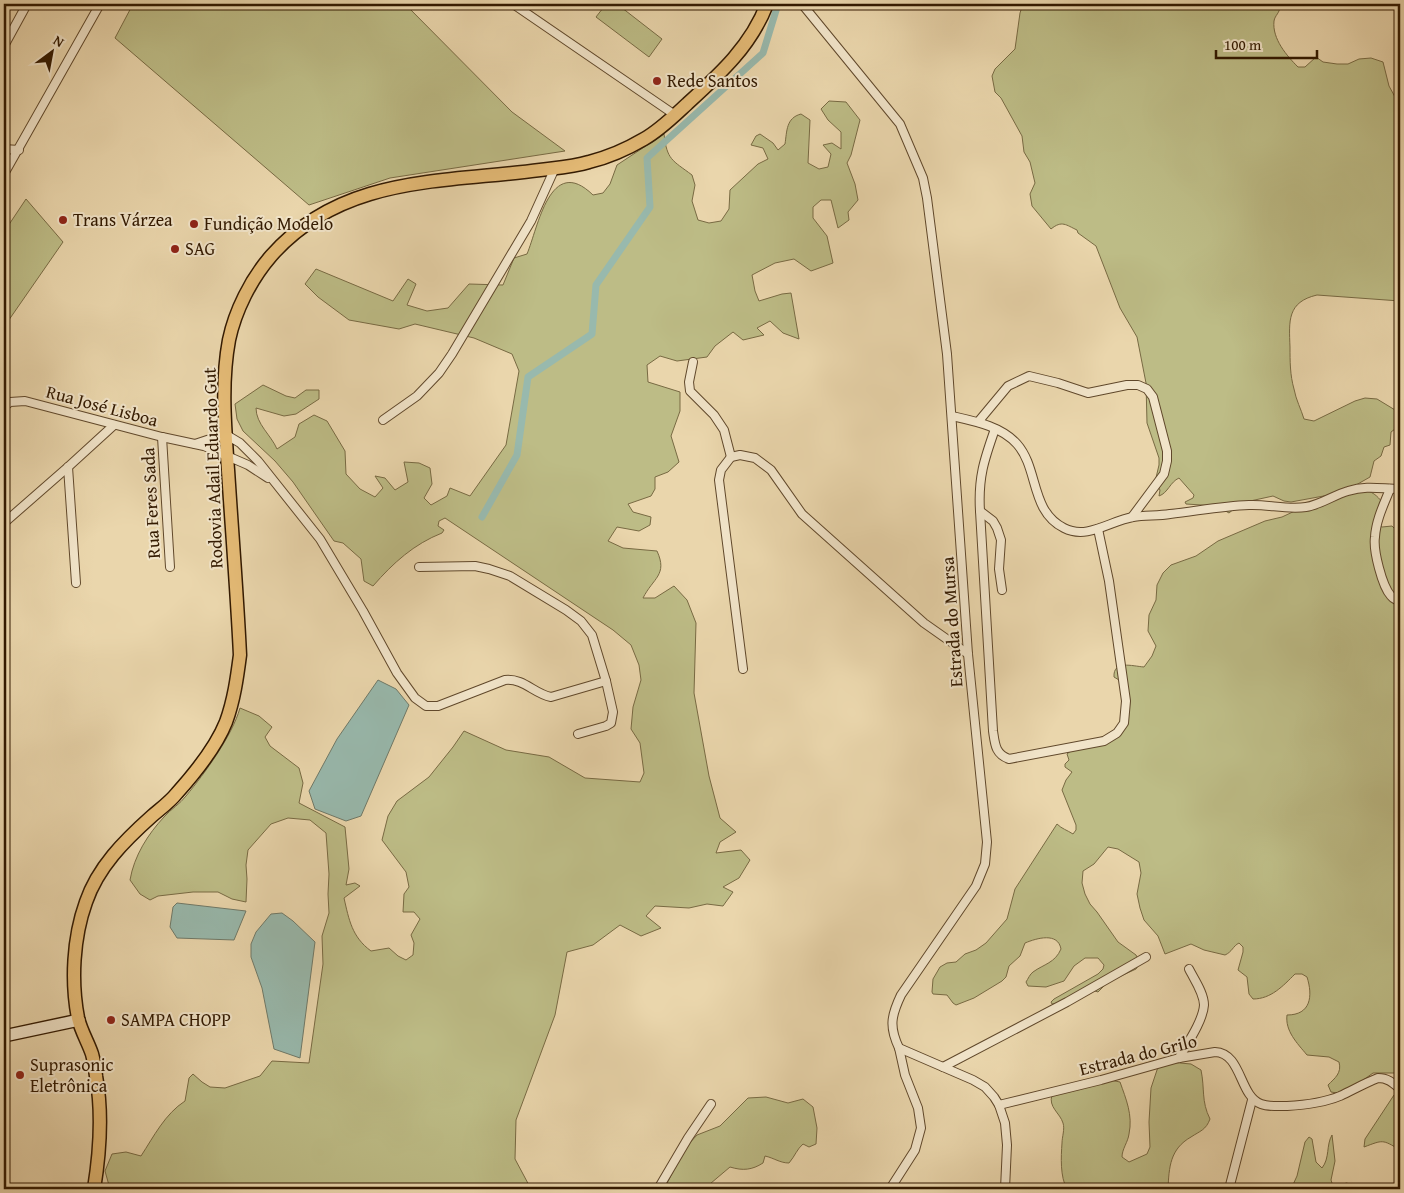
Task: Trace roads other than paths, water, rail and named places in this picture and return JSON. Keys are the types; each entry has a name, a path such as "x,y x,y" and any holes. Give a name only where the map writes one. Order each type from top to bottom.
{"main road":[{"name":"Rodovia Adail Eduardo Gut","path":"94,1189 100,1138 100,1111 92,1054 79,1020 75,992 75,956 80,924 92,886 106,864 122,844 177,794 214,745 230,710 240,655 224,382 229,339 234,322 253,281 264,264 282,244 301,228 330,209 373,192 417,184 586,163 607,157 647,137 674,115 739,54 762,16 767,4"}],"street":[{"path":"4,46 27,4"},
{"path":"513,4 674,115"},
{"name":"Estrada do Mursa","path":"802,4 900,124 923,178 947,354 968,654 986,824 985,864 976,886 901,995 894,1011 892,1031 899,1048 905,1075 918,1108 921,1128 914,1150 890,1189"},
{"path":"4,174 19,150 97,5"},
{"path":"4,148 19,150"},
{"path":"383,420 417,396 439,373 452,354 531,221 555,168"},
{"path":"693,362 689,382 690,391 714,415 724,430 731,457"},
{"path":"978,422 1008,386 1029,376 1058,383 1088,394 1127,385 1138,385 1147,388 1153,396 1167,451 1167,461 1164,474 1132,517"},
{"name":"Rua José Lisboa","path":"4,407 10,402 25,401 210,448 248,465 274,482"},
{"path":"952,416 978,422 995,429 1017,444 1023,453 1040,502 1056,523 1073,531 1098,529 1132,517 1169,515 1217,506 1252,504 1306,507 1348,491 1375,487 1400,489"},
{"path":"4,523 114,424"},
{"path":"995,429 982,468 979,489 993,731 996,750 1002,757 1009,759 1104,741 1118,733 1124,723 1126,701 1109,581 1098,529"},
{"path":"195,444 226,434 240,442 248,450 320,539 397,673 415,698 426,706 438,706 505,680 518,680 546,696 552,697 606,681"},
{"name":"Rua Feres Sada","path":"162,437 170,567"},
{"path":"743,670 719,480 721,470 731,457 740,455 755,458 771,470 802,514 924,623 968,654"},
{"path":"68,467 76,583"},
{"path":"1390,489 1374,538 1377,559 1386,588 1391,597 1400,602"},
{"path":"980,511 993,521 998,528 1001,540 999,569 1002,590"},
{"path":"418,566 475,566 510,576 581,621 592,635 613,712 611,723 578,734"},
{"path":"943,1067 1067,1002 1146,957"},
{"path":"1180,1058 1200,1019 1204,1004 1201,992 1189,969"},
{"path":"4,1036 79,1020"},
{"path":"899,1048 985,1087 999,1105 1005,1123 1007,1145 1005,1189"},
{"name":"Estrada do Grilo","path":"999,1105 1208,1052 1224,1053 1233,1064 1252,1100"},
{"path":"1229,1189 1252,1100 1276,1106 1319,1103 1378,1078 1390,1081 1400,1089"},
{"path":"658,1189 688,1138 711,1104"}],"water":[{"path":"378,680 396,689 409,705 361,816 346,821 315,809 309,791 337,739"},
{"path":"177,903 246,911 234,940 177,938 170,927 173,907"},
{"path":"282,913 315,942 300,1058 274,1049 262,988 251,957 251,944 256,932 271,914"}],"waterway":[{"path":"482,517 517,455 528,377 592,334 596,285 650,207 647,158 763,53 778,4"}],"place":[{"name":"Rede Santos","path":"657,81"},
{"name":"Trans Várzea","path":"63,220"},
{"name":"Fundição Modelo","path":"194,224"},
{"name":"SAG","path":"175,249"},
{"name":"SAMPA CHOPP","path":"111,1020"},
{"name":"Suprasonic Eletrônica","path":"20,1075"}]}
